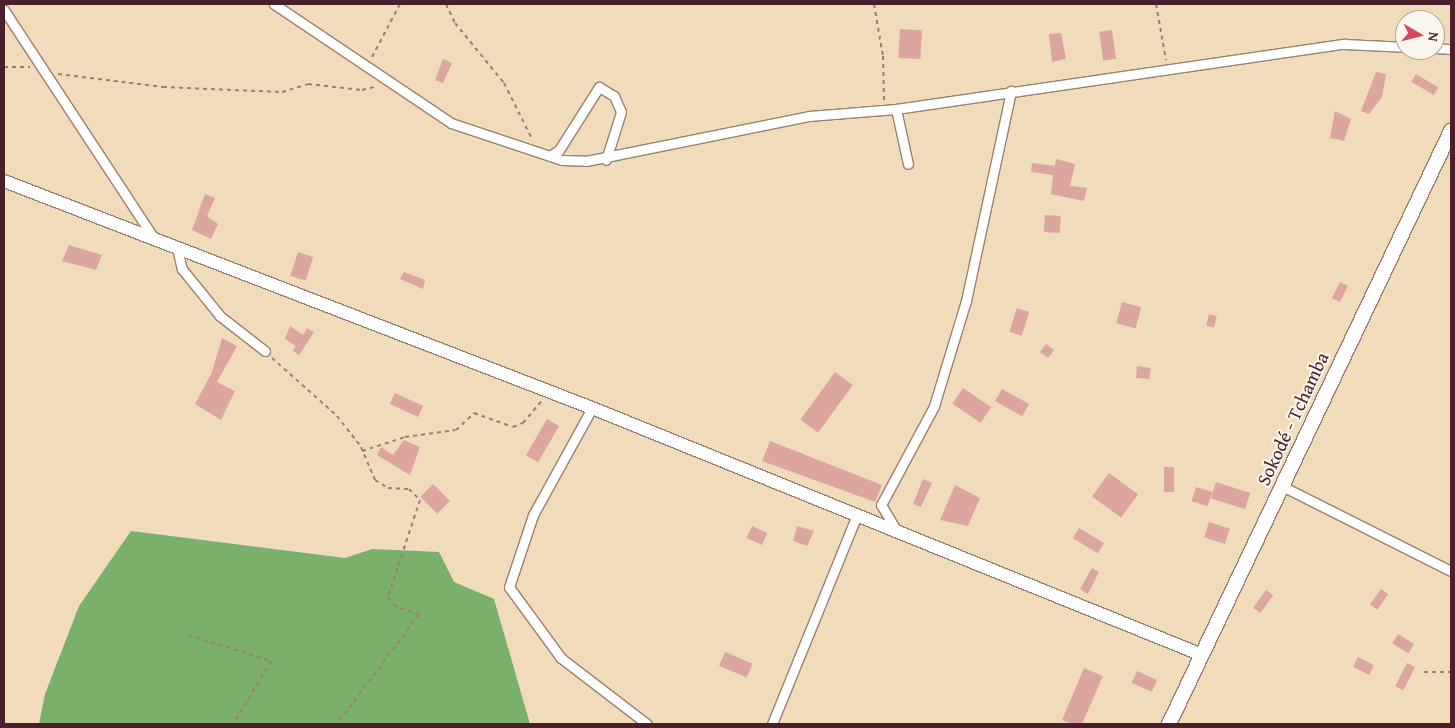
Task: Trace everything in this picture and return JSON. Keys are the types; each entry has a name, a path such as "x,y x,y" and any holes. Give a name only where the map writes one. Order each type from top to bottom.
{"main road":[{"name":"Sokodé - Tchamba","path":"1169,724 1451,131"},
{"path":"4,181 592,408 857,515 899,536 1202,656"}],"street":[{"path":"274,4 388,84 467,130 550,156 606,160 708,134 881,108 896,109 1167,67 1344,44 1395,47"},
{"path":"4,10 28,40 41,68 156,241"},
{"path":"550,156 559,150 599,87 614,96 622,116 606,160"},
{"path":"899,536 881,506 934,406 966,301 1011,91"},
{"path":"896,109 908,164"},
{"path":"177,248 182,269 220,316 265,351"},
{"path":"592,408 533,515 509,586 561,658 647,724"},
{"path":"1282,486 1451,571"},
{"path":"772,724 857,515"}],"path":[{"path":"362,65 376,53 400,4"},
{"path":"446,4 455,23 504,83 538,152"},
{"path":"874,4 886,91 881,108"},
{"path":"1156,4 1167,67"},
{"path":"4,67 41,68 63,76 163,87 282,92 308,84 362,90 388,84"},
{"path":"265,351 296,384 337,416 362,451 383,486 412,491 420,504 388,597 393,605 419,615 337,724"},
{"path":"362,451 405,437 456,430 474,413 504,425 519,425 549,393"},
{"path":"188,635 270,661 233,724"},
{"path":"1424,672 1451,672"}],"green space":[{"path":"131,531 345,558 372,549 439,552 454,582 494,599 530,724 39,724 45,694 79,606"}],"building":[{"path":"900,29 922,30 920,59 898,58"},
{"path":"1112,30 1116,59 1103,61 1099,32"},
{"path":"1061,33 1066,59 1052,62 1049,34"},
{"path":"443,59 452,63 443,83 435,80"},
{"path":"1376,72 1386,74 1382,97 1369,114 1361,111"},
{"path":"1416,74 1438,87 1434,95 1411,82"},
{"path":"1335,111 1351,119 1344,141 1330,138"},
{"path":"1056,159 1075,164 1070,186 1087,188 1084,201 1051,194 1053,175 1031,172 1032,163 1055,166"},
{"path":"205,194 215,198 207,216 218,224 211,239 192,230"},
{"path":"1045,215 1061,216 1060,233 1044,232"},
{"path":"69,245 102,255 96,270 62,261"},
{"path":"298,252 313,257 305,281 290,276"},
{"path":"404,272 425,280 423,289 400,279"},
{"path":"1340,282 1348,286 1340,302 1332,298"},
{"path":"1122,302 1141,307 1136,328 1116,323"},
{"path":"1017,308 1029,312 1022,336 1009,332"},
{"path":"1209,314 1217,316 1214,328 1206,326"},
{"path":"290,326 303,335 307,328 314,332 299,355 293,351 296,346 285,339"},
{"path":"222,338 237,346 217,382 235,391 221,420 195,404 212,372"},
{"path":"1046,344 1054,350 1048,358 1040,352"},
{"path":"1137,366 1151,368 1149,379 1136,378"},
{"path":"835,372 853,385 818,433 800,420"},
{"path":"963,388 991,407 981,423 952,404"},
{"path":"1002,389 1029,404 1022,416 995,401"},
{"path":"395,393 423,406 418,417 390,404"},
{"path":"547,419 559,426 538,462 526,455"},
{"path":"404,440 420,447 410,475 377,455 381,447 393,455"},
{"path":"770,441 882,485 875,502 762,461"},
{"path":"1164,467 1174,467 1174,492 1164,492"},
{"path":"1109,473 1138,494 1121,518 1092,496"},
{"path":"923,479 932,483 921,507 913,504"},
{"path":"1216,482 1250,493 1245,509 1211,498"},
{"path":"433,484 450,501 437,514 420,497"},
{"path":"955,485 980,498 968,526 940,520"},
{"path":"1196,487 1212,492 1208,506 1192,501"},
{"path":"1209,522 1230,529 1225,544 1204,537"},
{"path":"752,526 767,533 762,545 747,538"},
{"path":"797,526 814,531 807,546 793,541"},
{"path":"1079,528 1104,543 1098,553 1073,538"},
{"path":"1092,568 1099,572 1088,594 1080,589"},
{"path":"1381,589 1388,594 1377,610 1370,604"},
{"path":"1266,590 1273,595 1260,613 1253,608"},
{"path":"1398,634 1414,644 1408,653 1392,643"},
{"path":"725,652 753,664 747,678 719,666"},
{"path":"1358,657 1374,665 1369,675 1353,667"},
{"path":"1407,663 1415,667 1403,690 1395,686"},
{"path":"1084,668 1103,676 1082,724 1072,724 1062,720"},
{"path":"1137,671 1157,680 1152,692 1132,683"}]}
